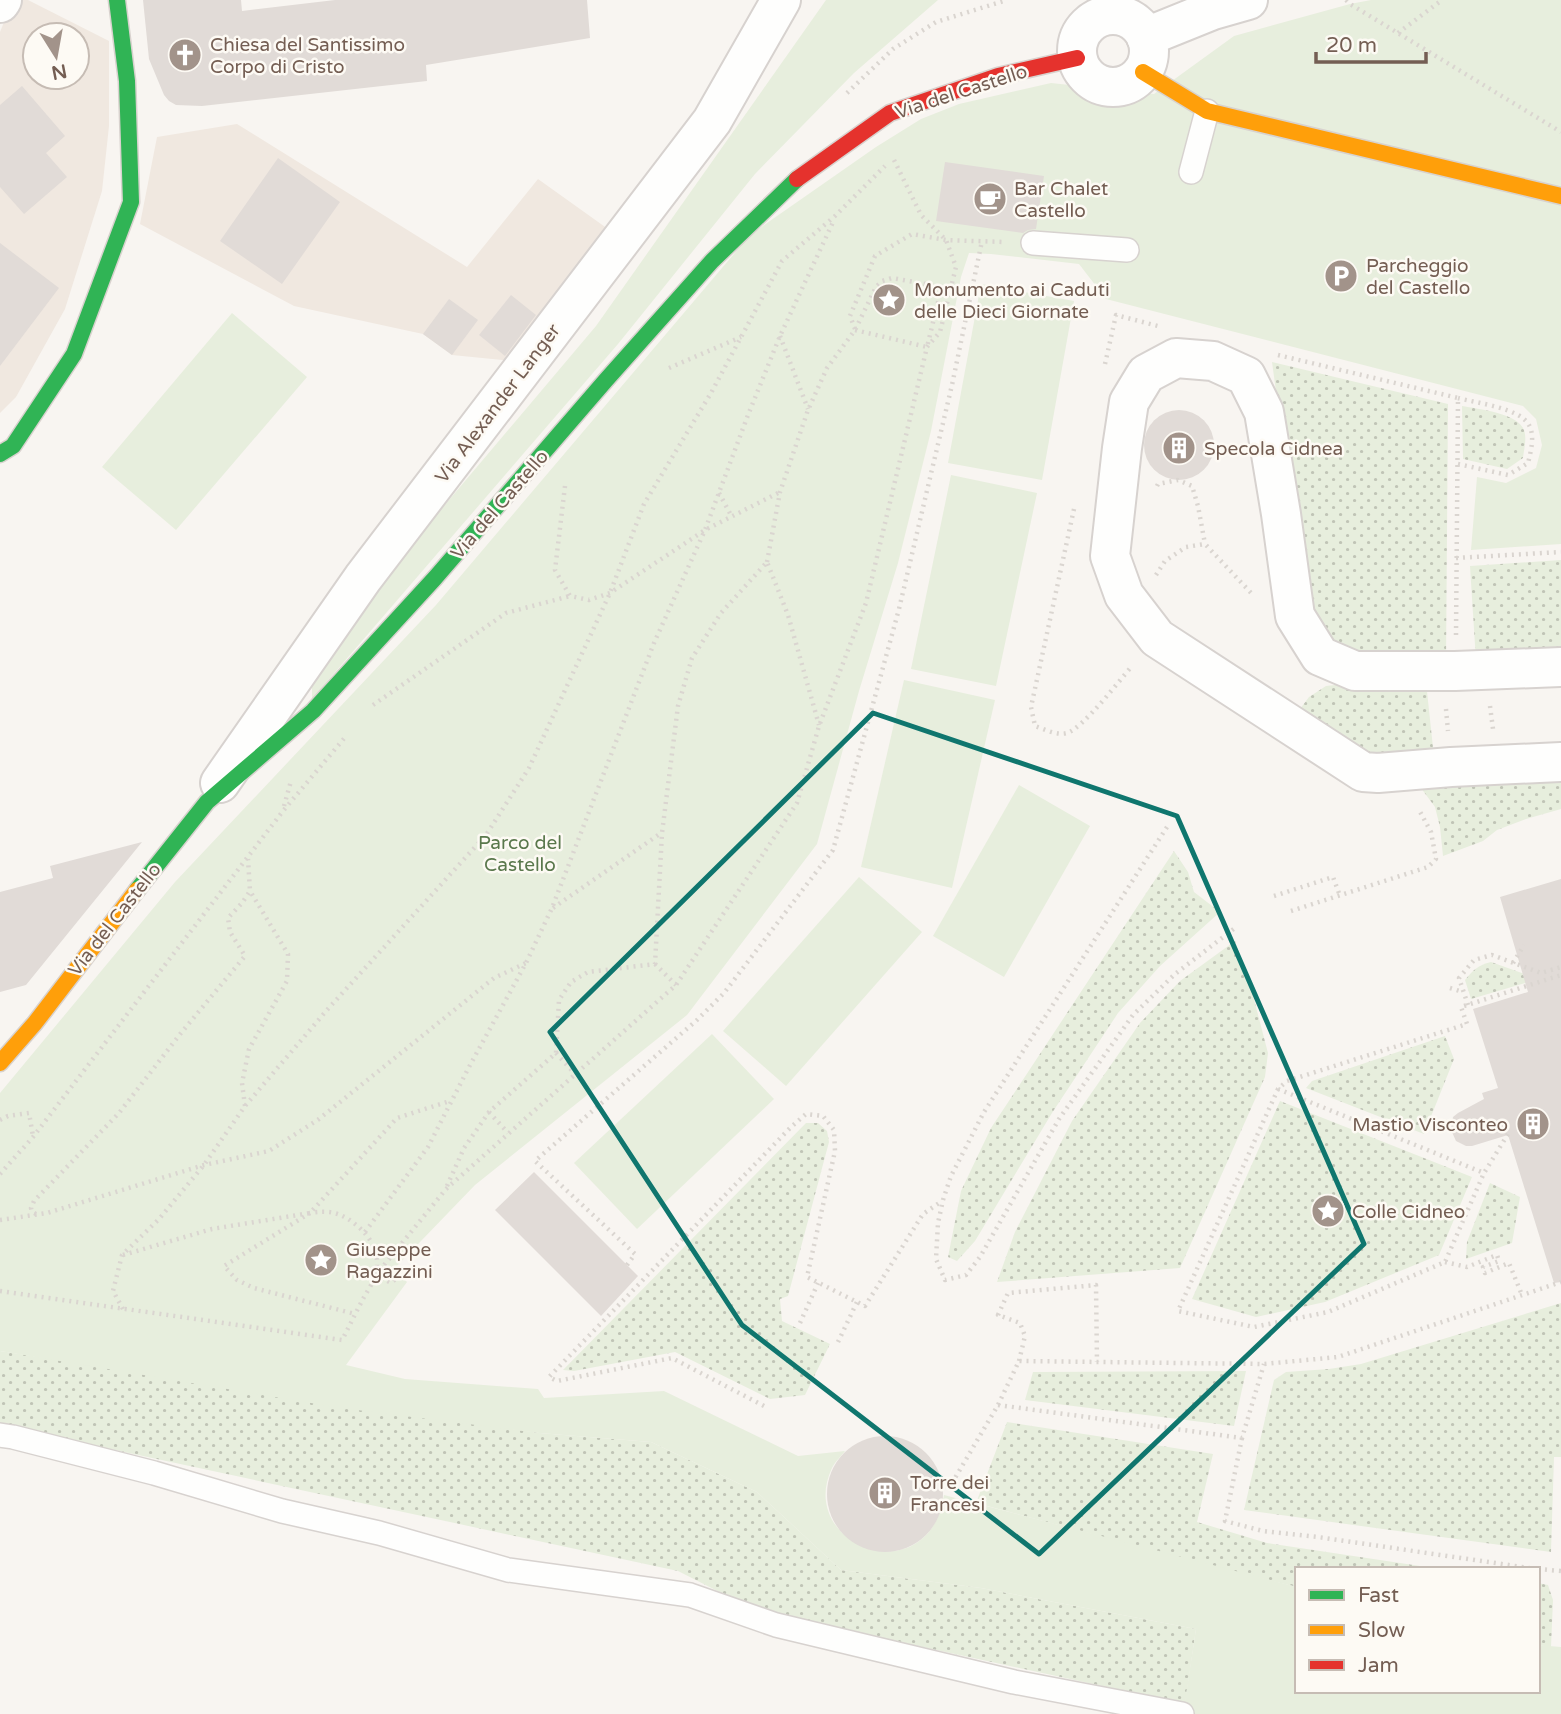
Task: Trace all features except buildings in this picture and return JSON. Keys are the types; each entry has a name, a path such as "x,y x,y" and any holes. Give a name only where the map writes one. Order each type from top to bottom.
{"street":[{"path":"0,454 13,446 74,354 131,202 127,81 117,0"},
{"name":"Via Alexander Langer","path":"207,802 363,578 712,121 781,0"},
{"path":"1248,0 1213,9 1145,54 1133,82 1120,87 1106,87 1093,81 1083,71 1077,58 1077,43 1084,30 1095,20 1109,15 1124,17 1137,24 1145,54 1207,111 1561,196"},
{"name":"Via del Castello","path":"0,1063 35,1023 151,870 207,802 313,711 435,578 703,271 794,181 890,113 998,76 1077,58"},
{"path":"1561,667 1355,671 1320,656 1295,616 1264,412 1245,376 1213,361 1176,358 1146,374 1129,402 1110,556 1124,595 1148,626 1363,772 1561,762"}],"lane":[{"path":"1191,172 1207,111"},
{"path":"1033,243 1127,250"},
{"path":"0,1435 155,1473 282,1511 379,1533 508,1570 690,1595 776,1625 1000,1679 1182,1714"}],"path":[{"path":"1346,0 1561,132"},
{"path":"1398,33 1442,0"},
{"path":"893,158 921,215 946,240 956,268 940,332 926,347"},
{"path":"123,1309 113,1291 122,1255 159,1219 204,1165 245,1106 327,1010 486,835 529,768 610,593 645,504 711,393 782,261 835,216 780,336 705,530 654,643 552,908 526,963 428,1147 365,1232"},
{"path":"855,330 850,316 875,256 912,234 946,240 1033,243"},
{"path":"627,1265 635,1254 535,1161 697,1020 724,993 833,850 900,608 952,385 982,241"},
{"path":"0,1292 342,1340 376,1275 446,1189 676,985 797,803 819,726 866,603 939,298 938,289 931,285 892,278 882,281 876,287 855,330 827,368 808,410 780,492 767,562 721,613 692,658 678,706 662,833 655,964 676,985"},
{"path":"1104,369 1116,315 1169,328"},
{"path":"855,330 926,347"},
{"path":"780,336 808,410"},
{"path":"1274,354 1516,413 1529,425 1533,444 1528,463 1508,475 1458,464"},
{"path":"1455,671 1458,398"},
{"path":"566,481 555,570 570,596"},
{"path":"718,492 732,517"},
{"path":"388,684 372,705 506,613 570,596 589,600 610,593 705,530 780,492"},
{"path":"1075,504 1031,707 1035,726 1048,731 1065,734 1079,726 1148,626 1150,584 1165,561 1186,547 1205,544"},
{"path":"1198,506 1205,544 1257,599"},
{"path":"1456,558 1561,552"},
{"path":"767,562 788,615 819,726"},
{"path":"0,1174 33,1137 283,811 354,726"},
{"path":"1291,911 1428,867 1436,859 1431,832 1416,805 1378,773"},
{"path":"1167,827 984,1112 951,1176 938,1223 936,1259 945,1280 966,1275 980,1257 1059,1119 1133,1015 1175,974 1235,928"},
{"path":"552,908 662,833"},
{"path":"245,1106 242,1083 249,1049 287,981 288,954 250,891 248,857"},
{"path":"1274,896 1333,877 1340,896"},
{"path":"37,1215 31,1208 34,1201 119,1113 245,956 230,932 228,918 250,891"},
{"path":"1513,963 1524,945"},
{"path":"1468,1005 1459,978 1474,960 1492,955 1541,973 1561,967"},
{"path":"0,1220 37,1215 204,1165 269,1151 319,1119 494,978 526,963"},
{"path":"575,1074 556,1053 559,1000 571,982 588,972 655,964"},
{"path":"1522,1295 1509,1263 1486,1273 1483,1267 1499,1261 1497,1255 1467,1267 1445,1262 1328,1312 1254,1327 1178,1311 1278,1089 1287,1081 1467,1024 1461,1007 1561,975"},
{"path":"1450,988 1464,993"},
{"path":"446,1189 464,1149 489,1112 556,1053"},
{"path":"1278,1089 1484,1173"},
{"path":"355,1314 254,1288 237,1280 224,1266 310,1213 397,1118 451,1101"},
{"path":"489,1112 508,1133"},
{"path":"0,1120 29,1113 33,1137"},
{"path":"764,1406 672,1358 557,1381 549,1377 806,1114 822,1116 834,1130 835,1151 807,1277 865,1307 923,1214 943,1200"},
{"path":"1445,1262 1484,1173 1507,1134"},
{"path":"122,1255 212,1228 322,1211 335,1212 365,1232 373,1244 377,1259 376,1275"},
{"path":"376,1275 391,1283 400,1275"},
{"path":"1018,1361 1264,1364 1338,1357 1561,1282"},
{"path":"800,1323 818,1283"},
{"path":"943,1482 956,1478 998,1405 1018,1361 1025,1336 1020,1322 998,1315 1007,1293 1096,1285 1097,1362"},
{"path":"838,1342 856,1302"},
{"path":"1264,1364 1242,1438 1225,1521 1263,1531 1523,1567"},
{"path":"998,1405 1242,1438"},
{"path":"1540,1569 1561,1571"}],"highlighted area":[{"path":"873,713 1177,816 1364,1244 1039,1554 742,1325 550,1032"}],"shaded area":[{"path":"13,0 28,0 69,21 21,21 21,91 91,91 91,32 109,41 109,126 102,191 65,309 16,397 0,413 0,32"},
{"path":"237,124 467,267 538,179 608,229 512,361 452,355 423,334 294,306 140,224 157,137"}],"green space":[{"path":"826,0 938,0 854,73 755,174 618,344 312,699 312,672 422,532 596,326"},
{"name":"Parco del Castello","path":"1371,0 1561,0 1561,544 1471,550 1477,477 1506,483 1536,468 1542,445 1536,419 1523,406 1106,299 1079,264 969,253 961,277 931,431 898,563 817,844 687,1015 475,1185 394,1269 407,1282 346,1365 405,1379 538,1389 544,1398 664,1391 798,1456 845,1451 832,1468 826,1495 832,1519 847,1537 868,1548 892,1551 915,1544 933,1526 944,1495 1295,1586 1295,1693 1540,1693 1540,1645 1561,1647 1561,1714 1183,1714 1196,1629 981,1588 841,1570 757,1492 651,1442 539,1433 341,1408 0,1351 0,1093 175,882 436,605 750,235 876,147 921,119 959,104 1051,83 1154,94 1234,36"},
{"path":"981,284 1074,301 1042,480 948,463"},
{"path":"232,313 307,377 176,530 102,467"},
{"path":"1272,362 1448,404 1446,663 1356,661 1325,645 1306,612"},
{"path":"1462,406 1497,413 1520,424 1525,437 1523,458 1507,469 1463,459"},
{"path":"951,475 1037,493 996,686 911,669"},
{"path":"1561,560 1561,656 1476,661 1470,566"},
{"path":"904,680 995,700 952,888 861,867"},
{"path":"1426,682 1434,757 1369,763 1294,717 1309,697 1326,686"},
{"path":"1561,778 1561,809 1497,830 1483,841 1443,856 1435,807 1418,784"},
{"path":"1019,785 1090,826 1004,977 933,936"},
{"path":"1174,851 1188,872 1194,892 1220,912 1160,966 1118,1013 1052,1113 975,1241 957,1261 948,1257 961,1191 991,1128"},
{"path":"859,877 922,932 786,1086 723,1031"},
{"path":"1235,941 1250,984 1268,1053 1265,1077 1180,1268 997,1282 1015,1232 1072,1121 1140,1023 1180,981"},
{"path":"1491,962 1539,979 1471,999 1465,980 1476,968"},
{"path":"712,1034 774,1099 637,1229 574,1163"},
{"path":"1445,1036 1454,1059 1424,1134 1306,1088 1312,1081"},
{"path":"1280,1101 1472,1177 1439,1255 1325,1302 1256,1317 1192,1299"},
{"path":"806,1123 818,1123 827,1131 829,1142 788,1296 780,1299 782,1321 830,1344 805,1395 770,1399 675,1352 574,1371 563,1370"},
{"path":"1490,1183 1520,1197 1512,1243 1466,1259 1467,1242"},
{"path":"1561,1303 1561,1457 1554,1457 1551,1552 1244,1510 1274,1380 1286,1372 1361,1364"},
{"path":"0,1351 539,1433 651,1442 757,1492 841,1570 981,1588 1196,1629 1185,1704 757,1611 678,1571 31,1432 0,1428"},
{"path":"1246,1371 1234,1426 1025,1400 1033,1372"},
{"path":"1007,1422 1213,1454 1197,1522 1267,1543 1427,1567 1295,1567 1295,1587 976,1503"},
{"path":"1540,1583 1548,1585 1553,1600 1551,1647 1540,1645"}],"traffic: fast":[{"path":"0,454 13,446 74,354 131,202 127,81 117,0"},
{"path":"137,890 207,802 313,711 435,578 712,261 797,179"}],"traffic: slow":[{"path":"1143,72 1207,111 1561,196"},
{"path":"0,1063 35,1023 137,890"}],"traffic: jam":[{"path":"797,179 890,113 998,76 1077,58"}],"place":[{"name":"Chiesa del Santissimo Corpo di Cristo","path":"185,55"},
{"name":"Bar Chalet Castello","path":"990,199"},
{"name":"Parcheggio del Castello","path":"1341,276"},
{"name":"Monumento ai Caduti delle Dieci Giornate","path":"889,300"},
{"name":"Specola Cidnea","path":"1179,448"},
{"name":"Mastio Visconteo","path":"1533,1124"},
{"name":"Colle Cidneo","path":"1328,1211"},
{"name":"Giuseppe Ragazzini","path":"321,1260"},
{"name":"Torre dei Francesi","path":"885,1493"}]}
